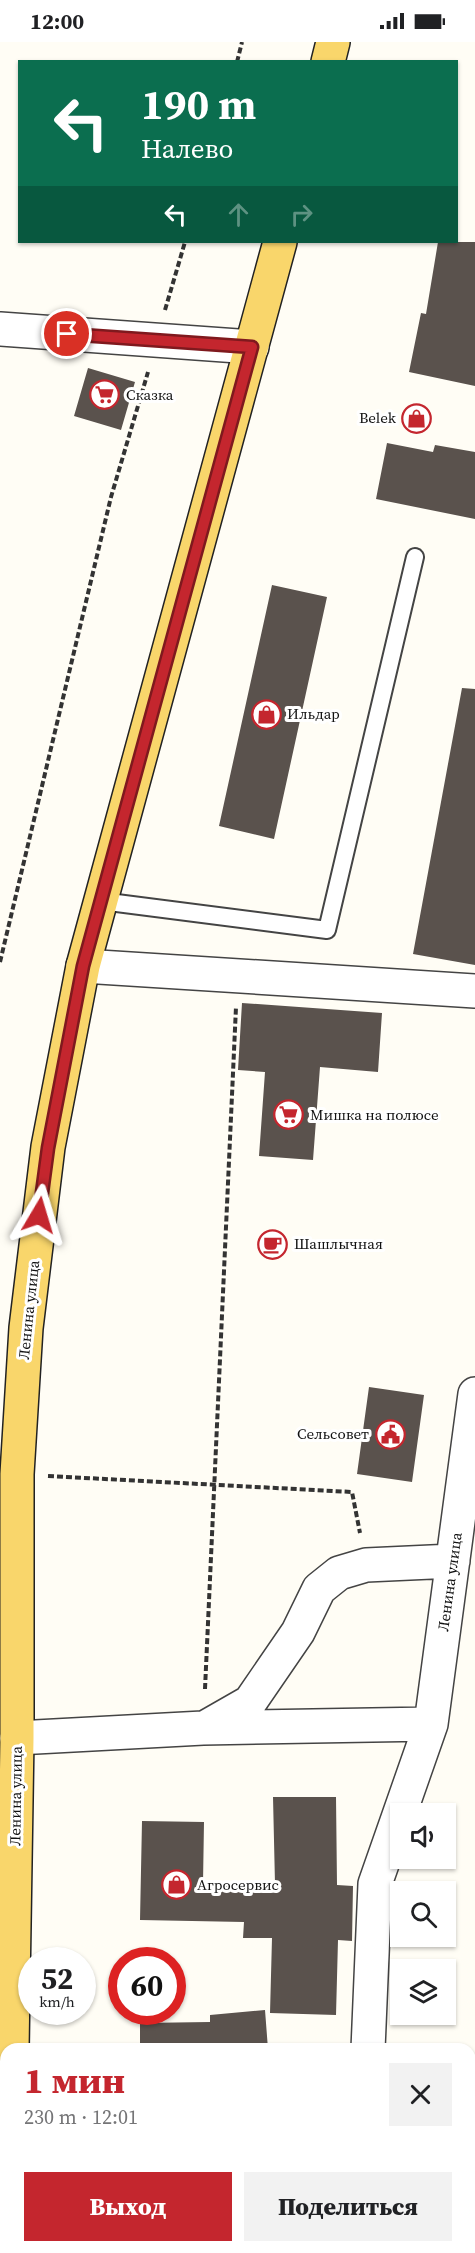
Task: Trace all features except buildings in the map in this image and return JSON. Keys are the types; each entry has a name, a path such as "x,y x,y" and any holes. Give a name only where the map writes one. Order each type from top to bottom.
{"main road":[{"path":"328,60 333,42"},
{"name":"Ленина улица","path":"12,2043 17,1738 17,1474 26,1328 48,1148 83,966 280,243"}],"street":[{"path":"0,328 252,347"},
{"path":"83,966 475,991"},
{"name":"Ленина улица","path":"368,2043 375,1884 431,1725 475,1394"},
{"path":"203,1728 250,1702 298,1632 319,1589 339,1573 366,1564 453,1561"},
{"path":"17,1738 203,1728 431,1725"}],"lane":[{"path":"101,901 327,930 415,557"}],"path":[{"path":"238,60 242,42"},
{"path":"0,962 111,497 185,243"},
{"path":"203,1728 237,976"},
{"path":"17,1474 352,1492 366,1564"}],"place":[{"name":"Сказка","path":"105,395"},
{"name":"Belek","path":"417,418"},
{"name":"Ильдар","path":"266,714"},
{"name":"Мишка на полюсе","path":"289,1115"},
{"name":"Шашлычная","path":"273,1244"},
{"name":"Сельсовет","path":"390,1434"},
{"name":"Агросервис","path":"176,1885"}],"route":[{"path":"39,1215 48,1148 83,966 252,347 67,334"}]}
